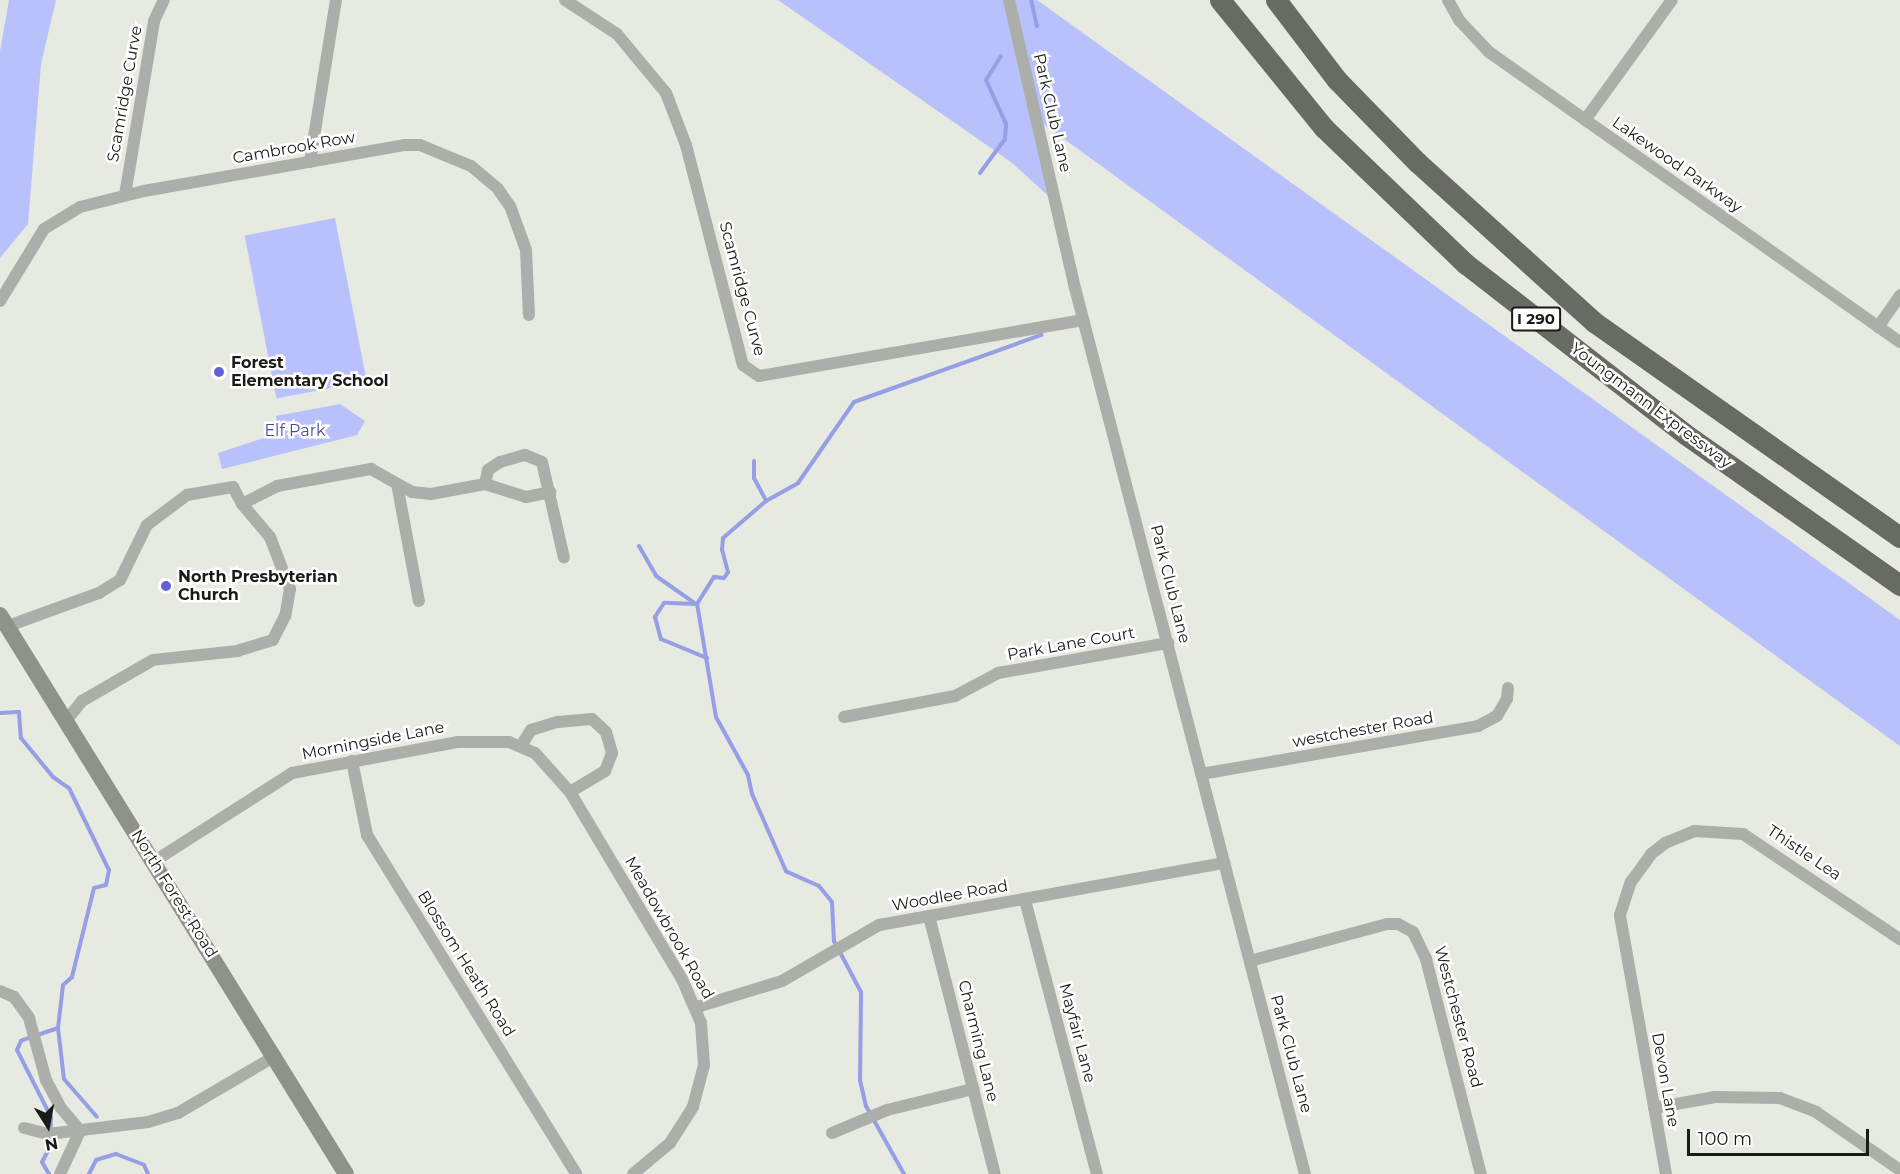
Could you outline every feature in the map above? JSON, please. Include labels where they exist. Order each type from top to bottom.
[{"type":"highway","name":"Youngmann Expressway","points":[[1220,0],[1324,128],[1466,264],[1685,434],[1900,585]]},
{"type":"highway","name":"Youngmann Expressway","points":[[1276,0],[1337,80],[1483,226],[1569,300],[1713,407],[1900,537]]},
{"type":"main road","name":"North Forest Road","points":[[4,621],[346,1174]]},
{"type":"street","name":"Scamridge Curve","points":[[125,195],[154,21],[164,0]]},
{"type":"street","points":[[309,162],[336,0]]},
{"type":"street","name":"Scamridge Curve","points":[[565,0],[617,34],[666,93],[686,145],[743,365],[759,376],[1083,320]]},
{"type":"street","name":"Park Club Lane","points":[[1010,0],[1083,320],[1305,1174]]},
{"type":"street","name":"Lakewood Parkway","points":[[1448,0],[1475,39],[1584,120],[1900,342]]},
{"type":"street","points":[[1584,120],[1672,0]]},
{"type":"street","name":"Cambrook Row","points":[[0,301],[44,229],[81,207],[125,195],[420,145],[471,166],[498,189],[518,222],[526,250],[529,315]]},
{"type":"street","points":[[1878,327],[1900,296]]},
{"type":"street","points":[[484,484],[488,470],[500,462],[525,455],[542,462],[551,492],[564,558]]},
{"type":"street","points":[[242,504],[277,486],[371,469],[412,492],[431,494],[484,484],[503,486],[525,497],[551,492]]},
{"type":"street","points":[[397,484],[419,601]]},
{"type":"street","points":[[4,621],[99,592],[120,580],[147,525],[187,495],[233,487],[242,504],[270,537],[282,560],[290,589],[285,616],[273,640],[238,651],[153,660],[82,700],[66,721]]},
{"type":"street","name":"Park Lane Court","points":[[844,717],[956,696],[998,674],[1168,643]]},
{"type":"street","name":"westchester Road","points":[[1201,774],[1478,726],[1497,716],[1508,699],[1508,688]]},
{"type":"street","points":[[592,719],[606,732],[612,753],[604,771],[570,792],[550,767],[521,746],[531,730],[558,722],[592,719]]},
{"type":"street","name":"Morningside Lane","points":[[153,862],[292,773],[458,742],[521,746]]},
{"type":"street","name":"Blossom Heath Road","points":[[352,761],[367,835],[576,1174]]},
{"type":"street","name":"Meadowbrook Road","points":[[570,792],[697,1007],[704,1065],[693,1107],[670,1143],[633,1174]]},
{"type":"street","name":"Thistle Lea","points":[[1639,1028],[1622,935],[1623,903],[1651,854],[1679,836],[1719,830],[1757,840],[1900,939]]},
{"type":"street","name":"Woodlee Road","points":[[697,1007],[782,981],[879,925],[1224,863]]},
{"type":"street","name":"Mayfair Lane","points":[[1025,900],[1096,1174]]},
{"type":"street","name":"Charming Lane","points":[[929,916],[995,1174]]},
{"type":"street","name":"Westchester Road","points":[[1250,961],[1376,926],[1398,924],[1413,932],[1426,959],[1481,1174]]},
{"type":"street","points":[[0,991],[14,997],[29,1018],[46,1080],[61,1108],[80,1131]]},
{"type":"street","name":"Devon Lane","points":[[1639,1028],[1666,1174]]},
{"type":"street","points":[[24,1128],[48,1134],[148,1122],[178,1113],[275,1056]]},
{"type":"street","points":[[832,1133],[887,1110],[973,1089]]},
{"type":"street","points":[[1654,1108],[1715,1097],[1780,1098],[1815,1112],[1900,1170]]},
{"type":"street","points":[[60,1174],[80,1131]]},
{"type":"green space","points":[[9,0],[56,0],[41,64],[28,224],[0,258],[0,51]]},
{"type":"green space","points":[[778,0],[1037,0],[1900,620],[1900,746],[1038,120],[1055,202],[1011,162]]},
{"type":"green space","points":[[335,218],[367,381],[276,399],[245,236]]},
{"type":"green space","name":"Elf Park","points":[[340,404],[365,421],[357,435],[222,469],[218,453],[267,437],[267,427],[277,426],[276,416]]},
{"type":"waterway","points":[[1031,0],[1037,26]]},
{"type":"waterway","points":[[980,173],[1005,139],[1006,124],[986,80],[1001,56]]},
{"type":"waterway","points":[[904,1174],[866,1106],[860,1080],[861,992],[834,941],[832,902],[819,886],[786,871],[752,794],[748,775],[716,717],[697,604],[714,577],[724,578],[728,572],[722,550],[723,538],[766,501],[798,483],[854,402],[1041,335]]},
{"type":"waterway","points":[[754,461],[754,478],[766,501]]},
{"type":"waterway","points":[[639,546],[656,576],[696,604]]},
{"type":"waterway","points":[[697,604],[664,603],[655,617],[661,639],[707,658]]},
{"type":"waterway","points":[[0,713],[19,712],[21,738],[53,777],[69,788],[109,870],[106,885],[94,888],[72,977],[63,985],[58,1028],[21,1041],[17,1050],[51,1117],[50,1147],[42,1162],[49,1174]]},
{"type":"waterway","points":[[58,1028],[64,1079],[97,1117]]},
{"type":"waterway","points":[[89,1174],[96,1160],[116,1154],[144,1165],[148,1174]]},
{"type":"place","name":"Forest Elementary School","points":[[219,372]]},
{"type":"place","name":"North Presbyterian Church","points":[[166,586]]}]
